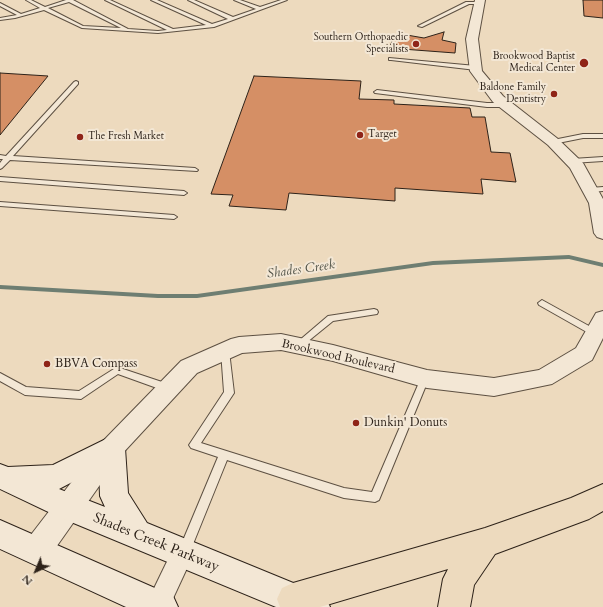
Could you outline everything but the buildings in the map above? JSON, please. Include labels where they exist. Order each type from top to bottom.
[{"type":"main road","points":[[2,477],[56,477],[112,448],[114,496],[136,533]]},
{"type":"main road","name":"Shades Creek Parkway","points":[[2,477],[69,508],[136,533],[304,603]]},
{"type":"main road","points":[[304,603],[595,507]]},
{"type":"main road","points":[[0,534],[159,606]]},
{"type":"main road","points":[[454,607],[459,579],[485,543]]},
{"type":"street","points":[[480,2],[472,38],[476,68],[498,99],[553,142],[577,166],[596,189],[597,203],[603,232]]},
{"type":"street","name":"Brookwood Boulevard","points":[[37,550],[112,448],[189,367],[239,345],[281,342],[333,353],[425,378],[494,387],[544,378],[584,354],[599,325]]},
{"type":"street","points":[[159,606],[184,553]]},
{"type":"lane","points":[[28,0],[82,27],[130,31],[172,31],[212,26],[284,0]]},
{"type":"lane","points":[[0,19],[20,15],[70,0],[130,31]]},
{"type":"lane","points":[[107,0],[172,31]]},
{"type":"lane","points":[[153,0],[212,26]]},
{"type":"lane","points":[[190,0],[233,19]]},
{"type":"lane","points":[[236,0],[260,9]]},
{"type":"lane","points":[[271,0],[278,3]]},
{"type":"lane","points":[[420,26],[468,3],[480,2]]},
{"type":"lane","points":[[0,4],[20,15]]},
{"type":"lane","points":[[391,59],[476,68]]},
{"type":"lane","points":[[0,167],[76,83]]},
{"type":"lane","points":[[377,92],[487,105],[506,105]]},
{"type":"lane","points":[[553,142],[583,136],[603,136]]},
{"type":"lane","points":[[0,157],[195,170]]},
{"type":"lane","points":[[572,162],[603,159]]},
{"type":"lane","points":[[0,179],[184,194]]},
{"type":"lane","points":[[0,204],[174,216]]},
{"type":"lane","points":[[542,303],[599,325]]},
{"type":"lane","points":[[298,345],[331,318],[374,312]]},
{"type":"lane","points":[[225,351],[229,393],[194,445],[344,493],[375,497],[425,378]]},
{"type":"lane","points":[[0,376],[25,391],[81,395],[117,370],[169,388]]},
{"type":"lane","points":[[184,553],[224,455]]},
{"type":"waterway","name":"Shades Creek","points":[[0,287],[158,296],[197,296],[433,263],[569,257],[603,265]]},
{"type":"place","name":"Southern Orthopaedic Specialists","points":[[416,44]]},
{"type":"place","name":"Brookwood Baptist Medical Center","points":[[584,63]]},
{"type":"place","name":"Baldone Family Dentistry","points":[[554,94]]},
{"type":"place","name":"Target","points":[[360,135]]},
{"type":"place","name":"The Fresh Market","points":[[80,137]]},
{"type":"place","name":"BBVA Compass","points":[[47,364]]},
{"type":"place","name":"Dunkin' Donuts","points":[[356,423]]}]
